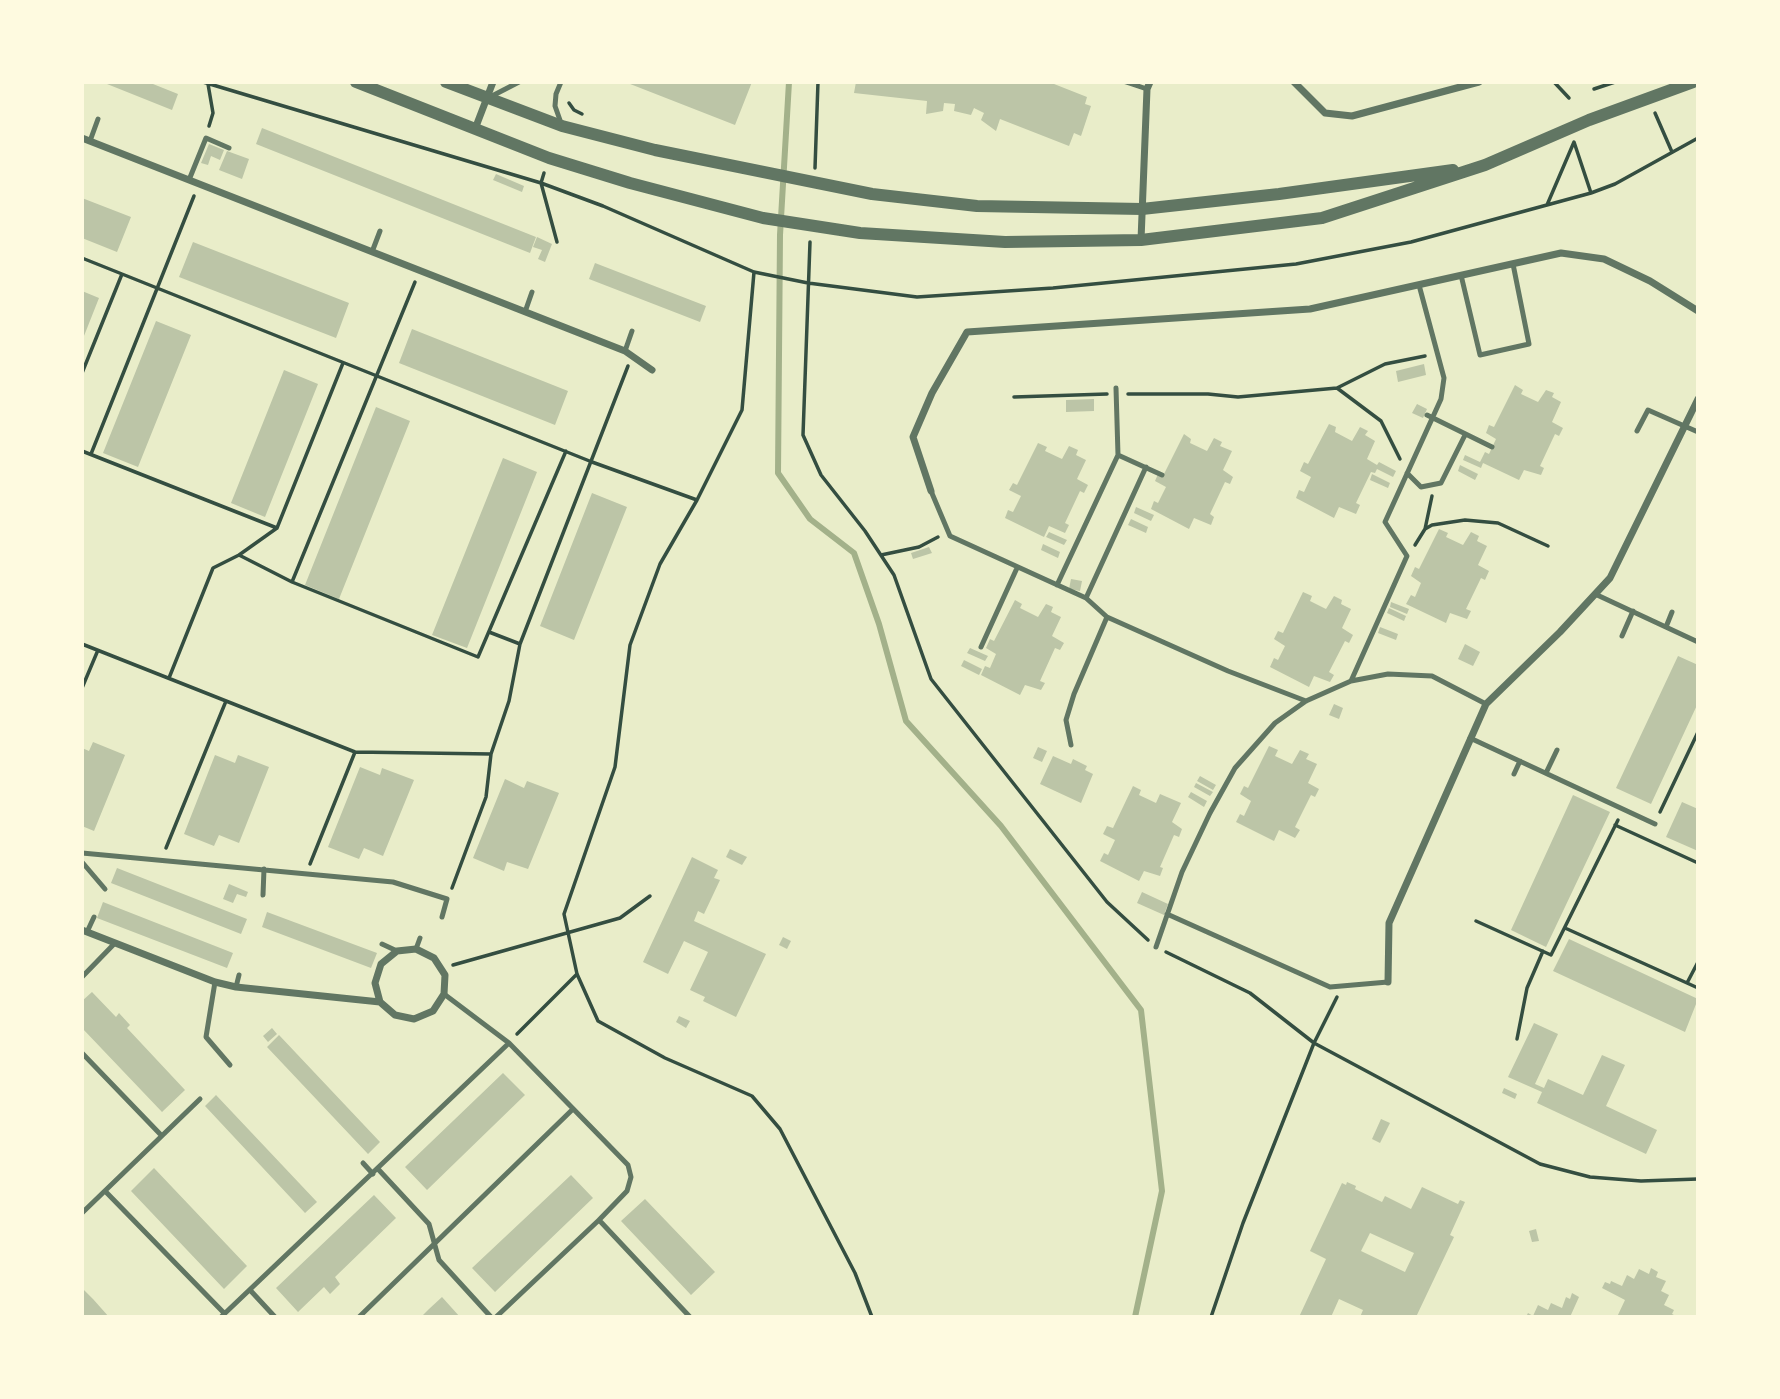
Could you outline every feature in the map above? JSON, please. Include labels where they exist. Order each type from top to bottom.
[{"type":"street","points":[[356,82],[549,159],[763,218],[828,229],[1004,242],[1141,240],[1322,218],[1485,165],[1589,120],[1693,82]]},
{"type":"street","points":[[446,82],[562,126],[655,150],[872,194],[977,206],[1142,209],[1279,194],[1485,165]]},
{"type":"street","points":[[475,129],[493,82]]},
{"type":"street","points":[[1294,82],[1325,113],[1352,116],[1479,82]]},
{"type":"street","points":[[1141,240],[1149,85]]},
{"type":"street","points":[[86,139],[625,351],[652,370]]},
{"type":"street","points":[[931,491],[913,437],[932,393],[967,332],[1310,309],[1561,253],[1604,259],[1650,281],[1698,311]]},
{"type":"street","points":[[1388,982],[1390,923],[1469,737],[1486,704],[1610,578],[1698,399]]},
{"type":"street","points":[[85,931],[215,982],[236,987],[380,1002]]},
{"type":"street","points":[[416,949],[434,958],[441,969],[445,975],[444,995],[433,1011],[414,1019],[395,1015],[380,1002],[375,983],[381,964],[397,951],[416,949]]},
{"type":"lane","points":[[487,98],[519,82]]},
{"type":"lane","points":[[561,82],[555,106],[562,126]]},
{"type":"lane","points":[[1126,82],[1149,85]]},
{"type":"lane","points":[[86,139],[98,119]]},
{"type":"lane","points":[[189,180],[206,138],[229,148]]},
{"type":"lane","points":[[372,251],[380,231]]},
{"type":"lane","points":[[1461,275],[1480,355],[1529,344],[1513,264]]},
{"type":"lane","points":[[1351,681],[1407,556],[1385,522],[1429,417],[1441,399],[1444,378],[1419,285]]},
{"type":"lane","points":[[525,312],[532,292]]},
{"type":"lane","points":[[625,351],[632,331]]},
{"type":"lane","points":[[1057,586],[1118,455],[1116,391]]},
{"type":"lane","points":[[1637,431],[1648,411],[1698,432]]},
{"type":"lane","points":[[1429,417],[1492,447]]},
{"type":"lane","points":[[1407,473],[1420,487],[1441,483],[1465,435]]},
{"type":"lane","points":[[1118,455],[1162,475]]},
{"type":"lane","points":[[1086,598],[1146,467]]},
{"type":"lane","points":[[931,491],[950,537],[1086,598],[1107,617],[1228,671],[1306,701]]},
{"type":"lane","points":[[981,647],[1017,568]]},
{"type":"lane","points":[[1595,594],[1698,642]]},
{"type":"lane","points":[[1622,636],[1633,611]]},
{"type":"lane","points":[[1665,627],[1672,612]]},
{"type":"lane","points":[[1071,745],[1066,720],[1074,694],[1107,617]]},
{"type":"lane","points":[[1156,947],[1182,872],[1210,813],[1235,768],[1275,723],[1306,701],[1351,681],[1388,674],[1432,676],[1486,704]]},
{"type":"lane","points":[[1469,737],[1655,824]]},
{"type":"lane","points":[[1546,773],[1557,750]]},
{"type":"lane","points":[[1514,775],[1520,761]]},
{"type":"lane","points":[[82,853],[393,882],[447,899],[442,917]]},
{"type":"lane","points":[[82,862],[105,889]]},
{"type":"lane","points":[[263,895],[264,869]]},
{"type":"lane","points":[[1167,914],[1330,987],[1388,982]]},
{"type":"lane","points":[[85,931],[94,917]]},
{"type":"lane","points":[[416,949],[420,938]]},
{"type":"lane","points":[[82,976],[115,943]]},
{"type":"lane","points":[[382,944],[397,951]]},
{"type":"lane","points":[[236,987],[239,975]]},
{"type":"lane","points":[[215,982],[206,1037],[230,1065]]},
{"type":"lane","points":[[363,1163],[375,1171],[429,1224],[439,1260],[494,1317],[627,1191],[631,1177],[628,1165],[509,1043],[444,995]]},
{"type":"lane","points":[[105,1191],[223,1315],[509,1043]]},
{"type":"lane","points":[[82,1053],[161,1135]]},
{"type":"lane","points":[[82,1213],[200,1099]]},
{"type":"lane","points":[[359,1317],[573,1109]]},
{"type":"lane","points":[[598,1220],[690,1317]]},
{"type":"lane","points":[[250,1290],[275,1317]]},
{"type":"path","points":[[1554,82],[1569,98]]},
{"type":"path","points":[[1594,89],[1615,82]]},
{"type":"path","points":[[205,83],[213,113],[206,138]]},
{"type":"path","points":[[205,83],[541,183],[603,206],[754,272],[808,284],[916,297],[1053,288],[1296,264],[1411,242],[1591,193],[1615,184],[1698,138]]},
{"type":"path","points":[[1649,99],[1672,152]]},
{"type":"path","points":[[1547,205],[1574,142],[1591,193]]},
{"type":"path","points":[[91,454],[199,183]]},
{"type":"path","points":[[82,258],[592,462],[697,500]]},
{"type":"path","points":[[292,582],[420,271]]},
{"type":"path","points":[[754,272],[742,410],[697,500],[660,564],[630,645],[615,768],[564,914],[577,974],[598,1021],[665,1058],[752,1096],[780,1129],[855,1273],[872,1317]]},
{"type":"path","points":[[82,373],[122,274]]},
{"type":"path","points":[[808,284],[803,435],[821,475],[865,531],[894,575],[931,680],[1107,902],[1156,947],[1250,993],[1314,1044],[1540,1164],[1590,1177],[1641,1181],[1698,1180]]},
{"type":"path","points":[[1014,397],[1116,391],[1238,397],[1337,388],[1385,364],[1438,354]]},
{"type":"path","points":[[447,899],[486,797],[491,754],[509,701],[520,645],[632,356]]},
{"type":"path","points":[[169,678],[213,568],[239,555],[277,528],[343,363]]},
{"type":"path","points":[[1337,388],[1381,421],[1407,473]]},
{"type":"path","points":[[82,451],[277,528]]},
{"type":"path","points":[[239,555],[292,582],[478,657],[566,451]]},
{"type":"path","points":[[1407,556],[1425,529],[1436,484]]},
{"type":"path","points":[[1425,529],[1432,525],[1465,520],[1498,523],[1548,546]]},
{"type":"path","points":[[881,555],[919,547],[938,537]]},
{"type":"path","points":[[489,632],[520,645]]},
{"type":"path","points":[[82,644],[355,752],[491,754]]},
{"type":"path","points":[[82,688],[98,650]]},
{"type":"path","points":[[162,860],[226,701]]},
{"type":"path","points":[[1647,840],[1698,732]]},
{"type":"path","points":[[306,873],[355,752]]},
{"type":"path","points":[[1476,922],[1551,955],[1623,809]]},
{"type":"path","points":[[1615,825],[1698,863]]},
{"type":"path","points":[[441,969],[620,918],[650,896]]},
{"type":"path","points":[[1565,928],[1698,988]]},
{"type":"path","points":[[1517,1039],[1527,988],[1544,951]]},
{"type":"path","points":[[1687,983],[1698,962]]},
{"type":"path","points":[[509,1043],[577,974]]},
{"type":"path","points":[[1211,1317],[1243,1223],[1314,1044],[1343,986]]},
{"type":"building","points":[[102,82],[148,82],[178,94],[172,110]]},
{"type":"building","points":[[625,82],[752,82],[735,125]]},
{"type":"building","points":[[856,82],[1049,82],[1087,97],[1085,104],[1091,106],[1081,136],[1074,133],[1069,146],[1000,119],[996,131],[981,120],[984,113],[974,108],[971,115],[954,111],[955,104],[944,103],[943,111],[926,114],[927,101],[854,93]]},
{"type":"building","points":[[262,128],[536,237],[530,253],[256,144]]},
{"type":"building","points":[[209,144],[224,150],[220,160],[211,156],[208,165],[201,163]]},
{"type":"building","points":[[227,151],[249,159],[242,179],[219,170]]},
{"type":"building","points":[[496,174],[524,186],[522,192],[493,180]]},
{"type":"building","points":[[82,198],[131,217],[117,252],[82,238]]},
{"type":"building","points":[[537,237],[552,244],[545,262],[538,259],[542,250],[533,247]]},
{"type":"building","points":[[193,242],[349,303],[336,338],[179,277]]},
{"type":"building","points":[[595,263],[706,306],[700,322],[589,279]]},
{"type":"building","points":[[82,291],[99,298],[82,341]]},
{"type":"building","points":[[156,321],[191,335],[138,467],[103,453]]},
{"type":"building","points":[[412,329],[568,391],[555,425],[399,363]]},
{"type":"building","points":[[1424,364],[1426,375],[1398,382],[1396,371]]},
{"type":"building","points":[[284,370],[318,384],[265,517],[231,503]]},
{"type":"building","points":[[1515,385],[1523,390],[1521,394],[1538,402],[1546,390],[1554,393],[1552,397],[1561,402],[1552,422],[1563,428],[1559,436],[1555,434],[1540,466],[1544,468],[1541,475],[1524,470],[1519,480],[1483,463],[1481,468],[1463,460],[1465,455],[1480,462],[1485,452],[1489,454],[1496,439],[1486,433],[1489,425],[1494,427]]},
{"type":"building","points":[[1094,399],[1094,411],[1066,412],[1066,400]]},
{"type":"building","points":[[1417,404],[1427,409],[1423,418],[1412,413]]},
{"type":"building","points":[[376,407],[410,421],[339,599],[305,585]]},
{"type":"building","points":[[1329,424],[1336,427],[1335,432],[1352,441],[1360,427],[1368,431],[1365,435],[1375,441],[1367,459],[1396,471],[1393,477],[1377,469],[1375,473],[1371,472],[1356,503],[1360,505],[1356,514],[1339,507],[1334,518],[1296,498],[1299,490],[1304,492],[1311,477],[1300,471],[1304,462],[1308,464]]},
{"type":"building","points":[[1184,434],[1191,439],[1190,443],[1207,451],[1214,438],[1222,442],[1220,446],[1232,451],[1223,470],[1233,477],[1230,484],[1225,482],[1210,514],[1214,517],[1211,525],[1194,518],[1189,529],[1151,509],[1154,501],[1158,503],[1166,487],[1155,481],[1158,474],[1163,476]]},
{"type":"building","points":[[1038,443],[1047,447],[1045,451],[1062,459],[1069,446],[1078,450],[1076,455],[1086,460],[1077,479],[1088,485],[1084,493],[1080,491],[1065,523],[1069,525],[1065,533],[1049,526],[1044,537],[1005,518],[1008,510],[1013,512],[1021,496],[1009,490],[1013,483],[1017,485]]},
{"type":"building","points":[[503,458],[537,472],[467,648],[432,635]]},
{"type":"building","points":[[1460,465],[1478,474],[1475,480],[1458,471]]},
{"type":"building","points":[[1372,474],[1390,483],[1388,488],[1370,480]]},
{"type":"building","points":[[592,493],[627,507],[574,640],[540,626]]},
{"type":"building","points":[[1136,507],[1154,515],[1151,521],[1134,513]]},
{"type":"building","points":[[1131,519],[1148,527],[1146,533],[1128,525]]},
{"type":"building","points":[[1439,529],[1448,533],[1446,537],[1463,545],[1471,532],[1479,536],[1477,541],[1487,546],[1478,565],[1489,571],[1485,580],[1481,578],[1466,609],[1471,611],[1467,619],[1450,613],[1446,623],[1406,604],[1411,595],[1415,597],[1421,583],[1411,576],[1415,567],[1419,569]]},
{"type":"building","points":[[1049,532],[1067,540],[1064,545],[1046,537]]},
{"type":"building","points":[[1043,544],[1060,552],[1058,558],[1041,550]]},
{"type":"building","points":[[929,547],[932,553],[913,559],[911,553]]},
{"type":"building","points":[[1071,579],[1082,581],[1080,591],[1069,589]]},
{"type":"building","points":[[1303,592],[1312,596],[1310,601],[1326,609],[1334,596],[1342,600],[1341,604],[1351,609],[1342,628],[1353,635],[1349,643],[1345,641],[1329,672],[1334,675],[1330,682],[1314,676],[1309,687],[1270,667],[1274,658],[1278,660],[1285,646],[1274,639],[1278,631],[1283,633]]},
{"type":"building","points":[[1015,600],[1022,604],[1020,608],[1038,617],[1046,604],[1053,607],[1051,612],[1061,617],[1052,636],[1064,643],[1060,650],[1055,648],[1040,681],[1045,683],[1041,690],[1025,685],[1020,695],[981,675],[985,666],[990,668],[996,654],[986,648],[990,639],[994,641]]},
{"type":"building","points":[[1391,602],[1409,609],[1407,614],[1390,607]]},
{"type":"building","points":[[1389,608],[1406,616],[1404,621],[1387,613]]},
{"type":"building","points":[[1380,627],[1398,634],[1396,640],[1378,633]]},
{"type":"building","points":[[1465,644],[1480,652],[1473,666],[1458,659]]},
{"type":"building","points":[[970,648],[988,656],[985,661],[967,653]]},
{"type":"building","points":[[1678,656],[1698,665],[1698,703],[1651,804],[1616,788]]},
{"type":"building","points":[[964,660],[982,669],[979,675],[961,666]]},
{"type":"building","points":[[1334,704],[1343,708],[1339,719],[1329,715]]},
{"type":"building","points":[[93,742],[125,755],[94,831],[82,826],[82,748],[89,751]]},
{"type":"building","points":[[1269,746],[1278,750],[1275,756],[1292,764],[1300,750],[1309,754],[1306,759],[1317,764],[1308,783],[1319,789],[1315,797],[1311,795],[1295,827],[1300,830],[1295,838],[1279,830],[1274,841],[1236,822],[1240,814],[1244,816],[1251,801],[1240,794],[1244,786],[1248,788]]},
{"type":"building","points":[[1038,747],[1047,751],[1042,762],[1033,758]]},
{"type":"building","points":[[215,755],[235,763],[238,755],[269,767],[239,843],[219,835],[214,846],[184,834]]},
{"type":"building","points":[[1053,756],[1071,764],[1073,759],[1087,766],[1085,770],[1093,774],[1081,803],[1040,784]]},
{"type":"building","points":[[360,767],[380,775],[382,768],[414,780],[383,856],[364,848],[359,859],[328,847]]},
{"type":"building","points":[[1200,776],[1216,785],[1213,790],[1197,781]]},
{"type":"building","points":[[505,779],[524,788],[527,781],[559,793],[528,869],[507,862],[504,871],[473,858]]},
{"type":"building","points":[[1196,783],[1213,792],[1210,796],[1194,787]]},
{"type":"building","points":[[1133,786],[1141,790],[1139,795],[1156,803],[1160,794],[1181,803],[1172,822],[1182,829],[1179,837],[1174,835],[1160,867],[1163,868],[1160,876],[1144,871],[1139,881],[1100,861],[1104,853],[1108,855],[1115,840],[1103,834],[1107,826],[1113,828]]},
{"type":"building","points":[[1191,792],[1207,801],[1204,807],[1188,797]]},
{"type":"building","points":[[1573,795],[1610,812],[1546,947],[1511,930]]},
{"type":"building","points":[[1682,802],[1698,809],[1698,851],[1666,837]]},
{"type":"building","points":[[730,849],[747,857],[742,865],[726,857]]},
{"type":"building","points":[[692,857],[718,870],[714,878],[720,880],[704,914],[698,911],[694,921],[766,954],[736,1017],[703,1001],[705,997],[690,990],[708,952],[684,941],[668,974],[643,962]]},
{"type":"building","points":[[117,868],[247,919],[241,934],[111,883]]},
{"type":"building","points":[[229,884],[248,892],[246,897],[237,894],[233,903],[223,899]]},
{"type":"building","points":[[1142,892],[1168,904],[1164,915],[1137,903]]},
{"type":"building","points":[[103,902],[233,953],[227,968],[97,918]]},
{"type":"building","points":[[267,912],[377,953],[371,968],[262,927]]},
{"type":"building","points":[[783,937],[791,941],[787,949],[779,945]]},
{"type":"building","points":[[1569,939],[1698,999],[1685,1032],[1553,971]]},
{"type":"building","points":[[92,992],[116,1017],[119,1013],[130,1025],[127,1028],[185,1090],[162,1112],[82,1028],[82,1001]]},
{"type":"building","points":[[679,1016],[690,1021],[686,1028],[676,1022]]},
{"type":"building","points":[[1534,1023],[1558,1034],[1535,1084],[1544,1088],[1548,1079],[1583,1095],[1602,1055],[1625,1065],[1606,1106],[1657,1130],[1646,1154],[1537,1103],[1542,1092],[1508,1077]]},
{"type":"building","points":[[272,1028],[277,1034],[268,1042],[263,1036]]},
{"type":"building","points":[[279,1035],[380,1142],[368,1154],[267,1047]]},
{"type":"building","points":[[503,1073],[525,1095],[427,1190],[405,1167]]},
{"type":"building","points":[[1504,1088],[1517,1094],[1515,1099],[1502,1093]]},
{"type":"building","points":[[216,1095],[317,1202],[305,1213],[205,1106]]},
{"type":"building","points":[[1381,1119],[1390,1123],[1380,1143],[1372,1139]]},
{"type":"building","points":[[154,1168],[247,1266],[224,1289],[131,1191]]},
{"type":"building","points":[[571,1175],[593,1198],[495,1292],[472,1268]]},
{"type":"building","points":[[1347,1182],[1356,1186],[1355,1189],[1382,1202],[1385,1196],[1411,1209],[1422,1187],[1458,1204],[1460,1200],[1465,1202],[1450,1235],[1454,1237],[1416,1317],[1360,1317],[1363,1310],[1339,1299],[1331,1317],[1299,1317],[1326,1259],[1310,1251],[1342,1183],[1346,1185]],"holes":[[[1370,1233],[1414,1253],[1405,1272],[1361,1251]]]},
{"type":"building","points":[[374,1195],[396,1218],[335,1277],[340,1284],[330,1294],[324,1287],[298,1312],[276,1288]]},
{"type":"building","points":[[645,1199],[715,1272],[691,1295],[621,1221]]},
{"type":"building","points":[[1536,1229],[1539,1241],[1532,1242],[1529,1231]]},
{"type":"building","points":[[1651,1268],[1658,1272],[1656,1277],[1666,1281],[1661,1291],[1669,1295],[1664,1305],[1674,1310],[1672,1314],[1678,1317],[1617,1317],[1625,1300],[1602,1288],[1605,1282],[1610,1284],[1611,1281],[1622,1286],[1627,1275],[1634,1279],[1639,1269],[1649,1274]]},
{"type":"building","points":[[82,1288],[93,1299],[109,1317],[82,1317]]},
{"type":"building","points":[[1572,1293],[1579,1297],[1570,1317],[1526,1317],[1528,1313],[1533,1316],[1538,1305],[1548,1310],[1551,1303],[1562,1308],[1566,1297],[1570,1299]]},
{"type":"building","points":[[442,1297],[460,1317],[421,1317],[429,1309]]},
{"type":"waterway","points":[[789,82],[780,235],[778,473],[810,519],[854,553],[879,624],[906,721],[1001,826],[1141,1010],[1162,1191],[1135,1317]]}]
